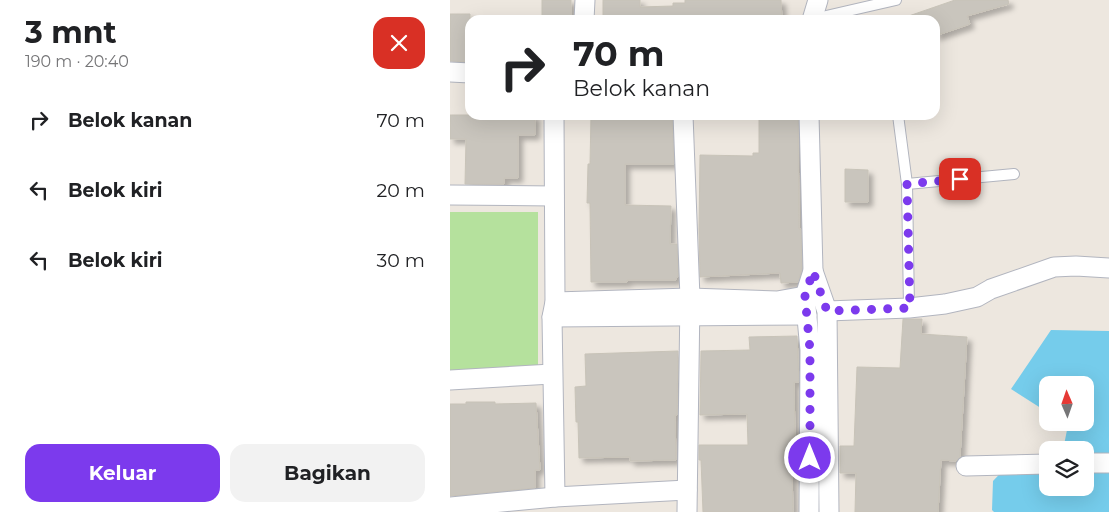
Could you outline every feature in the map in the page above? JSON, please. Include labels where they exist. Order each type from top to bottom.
[{"type":"street","points":[[584,15],[585,0]]},
{"type":"street","points":[[814,15],[818,0]]},
{"type":"street","points":[[450,72],[465,73]]},
{"type":"street","points":[[554,120],[552,374],[555,496]]},
{"type":"street","points":[[683,120],[689,307],[687,512]]},
{"type":"street","points":[[808,120],[813,271],[806,305],[810,350],[809,512]]},
{"type":"street","points":[[450,194],[554,196]]},
{"type":"street","points":[[827,311],[910,308],[945,304],[977,297],[991,289],[1054,267],[1109,268]]},
{"type":"street","points":[[813,271],[827,311],[829,512]]},
{"type":"street","points":[[554,309],[689,307],[777,301],[806,305]]},
{"type":"street","points":[[450,380],[552,374]]},
{"type":"street","points":[[1094,463],[1109,463]]},
{"type":"street","points":[[966,466],[1039,464]]},
{"type":"street","points":[[450,507],[555,496],[687,490]]},
{"type":"lane","points":[[830,15],[896,0]]},
{"type":"lane","points":[[899,120],[907,184],[910,308]]},
{"type":"lane","points":[[907,184],[1014,174]]},
{"type":"green space","points":[[450,212],[538,212],[538,368],[450,371]]},
{"type":"water","points":[[1051,330],[1109,331],[1109,512],[994,512],[992,510],[993,481],[1015,458],[1039,460],[1039,496],[1094,496],[1094,441],[1065,441],[1067,431],[1094,431],[1094,376],[1039,376],[1039,407],[1011,389]]},
{"type":"building","points":[[542,0],[571,0],[571,15],[542,15]]},
{"type":"building","points":[[603,0],[640,0],[640,7],[673,6],[673,3],[685,3],[685,0],[781,0],[782,15],[603,15]]},
{"type":"building","points":[[955,0],[1008,0],[1009,4],[967,16],[970,24],[940,34],[940,15],[912,15]]},
{"type":"building","points":[[450,14],[470,14],[465,15],[465,62],[450,61]]},
{"type":"building","points":[[450,115],[465,115],[465,120],[535,120],[535,135],[518,135],[518,178],[504,178],[504,184],[465,184],[466,139],[450,139]]},
{"type":"building","points":[[591,120],[672,120],[674,164],[625,164],[625,205],[671,206],[670,244],[677,244],[678,277],[676,280],[591,282],[590,203],[587,203],[588,164],[590,164]]},
{"type":"building","points":[[759,120],[798,120],[799,229],[801,229],[802,269],[798,282],[781,283],[780,273],[700,277],[700,155],[753,156],[753,153],[759,153]]},
{"type":"building","points":[[845,169],[868,170],[868,202],[845,202]]},
{"type":"building","points":[[903,319],[922,319],[921,334],[967,337],[960,457],[956,461],[941,460],[938,512],[855,512],[856,473],[840,473],[840,446],[854,446],[857,367],[900,368]]},
{"type":"building","points":[[797,336],[799,382],[794,382],[795,439],[798,439],[798,469],[792,470],[793,512],[703,512],[699,445],[748,445],[747,414],[700,415],[701,351],[750,350],[749,337]]},
{"type":"building","points":[[678,351],[677,415],[675,415],[676,460],[630,461],[630,457],[579,458],[575,387],[586,386],[585,354]]},
{"type":"building","points":[[466,402],[495,402],[495,404],[536,403],[540,470],[535,470],[535,488],[450,496],[450,404],[466,404]]},
{"type":"route","points":[[810,458],[810,350],[805,296],[813,271],[827,311],[910,308],[907,184],[960,179]]}]
